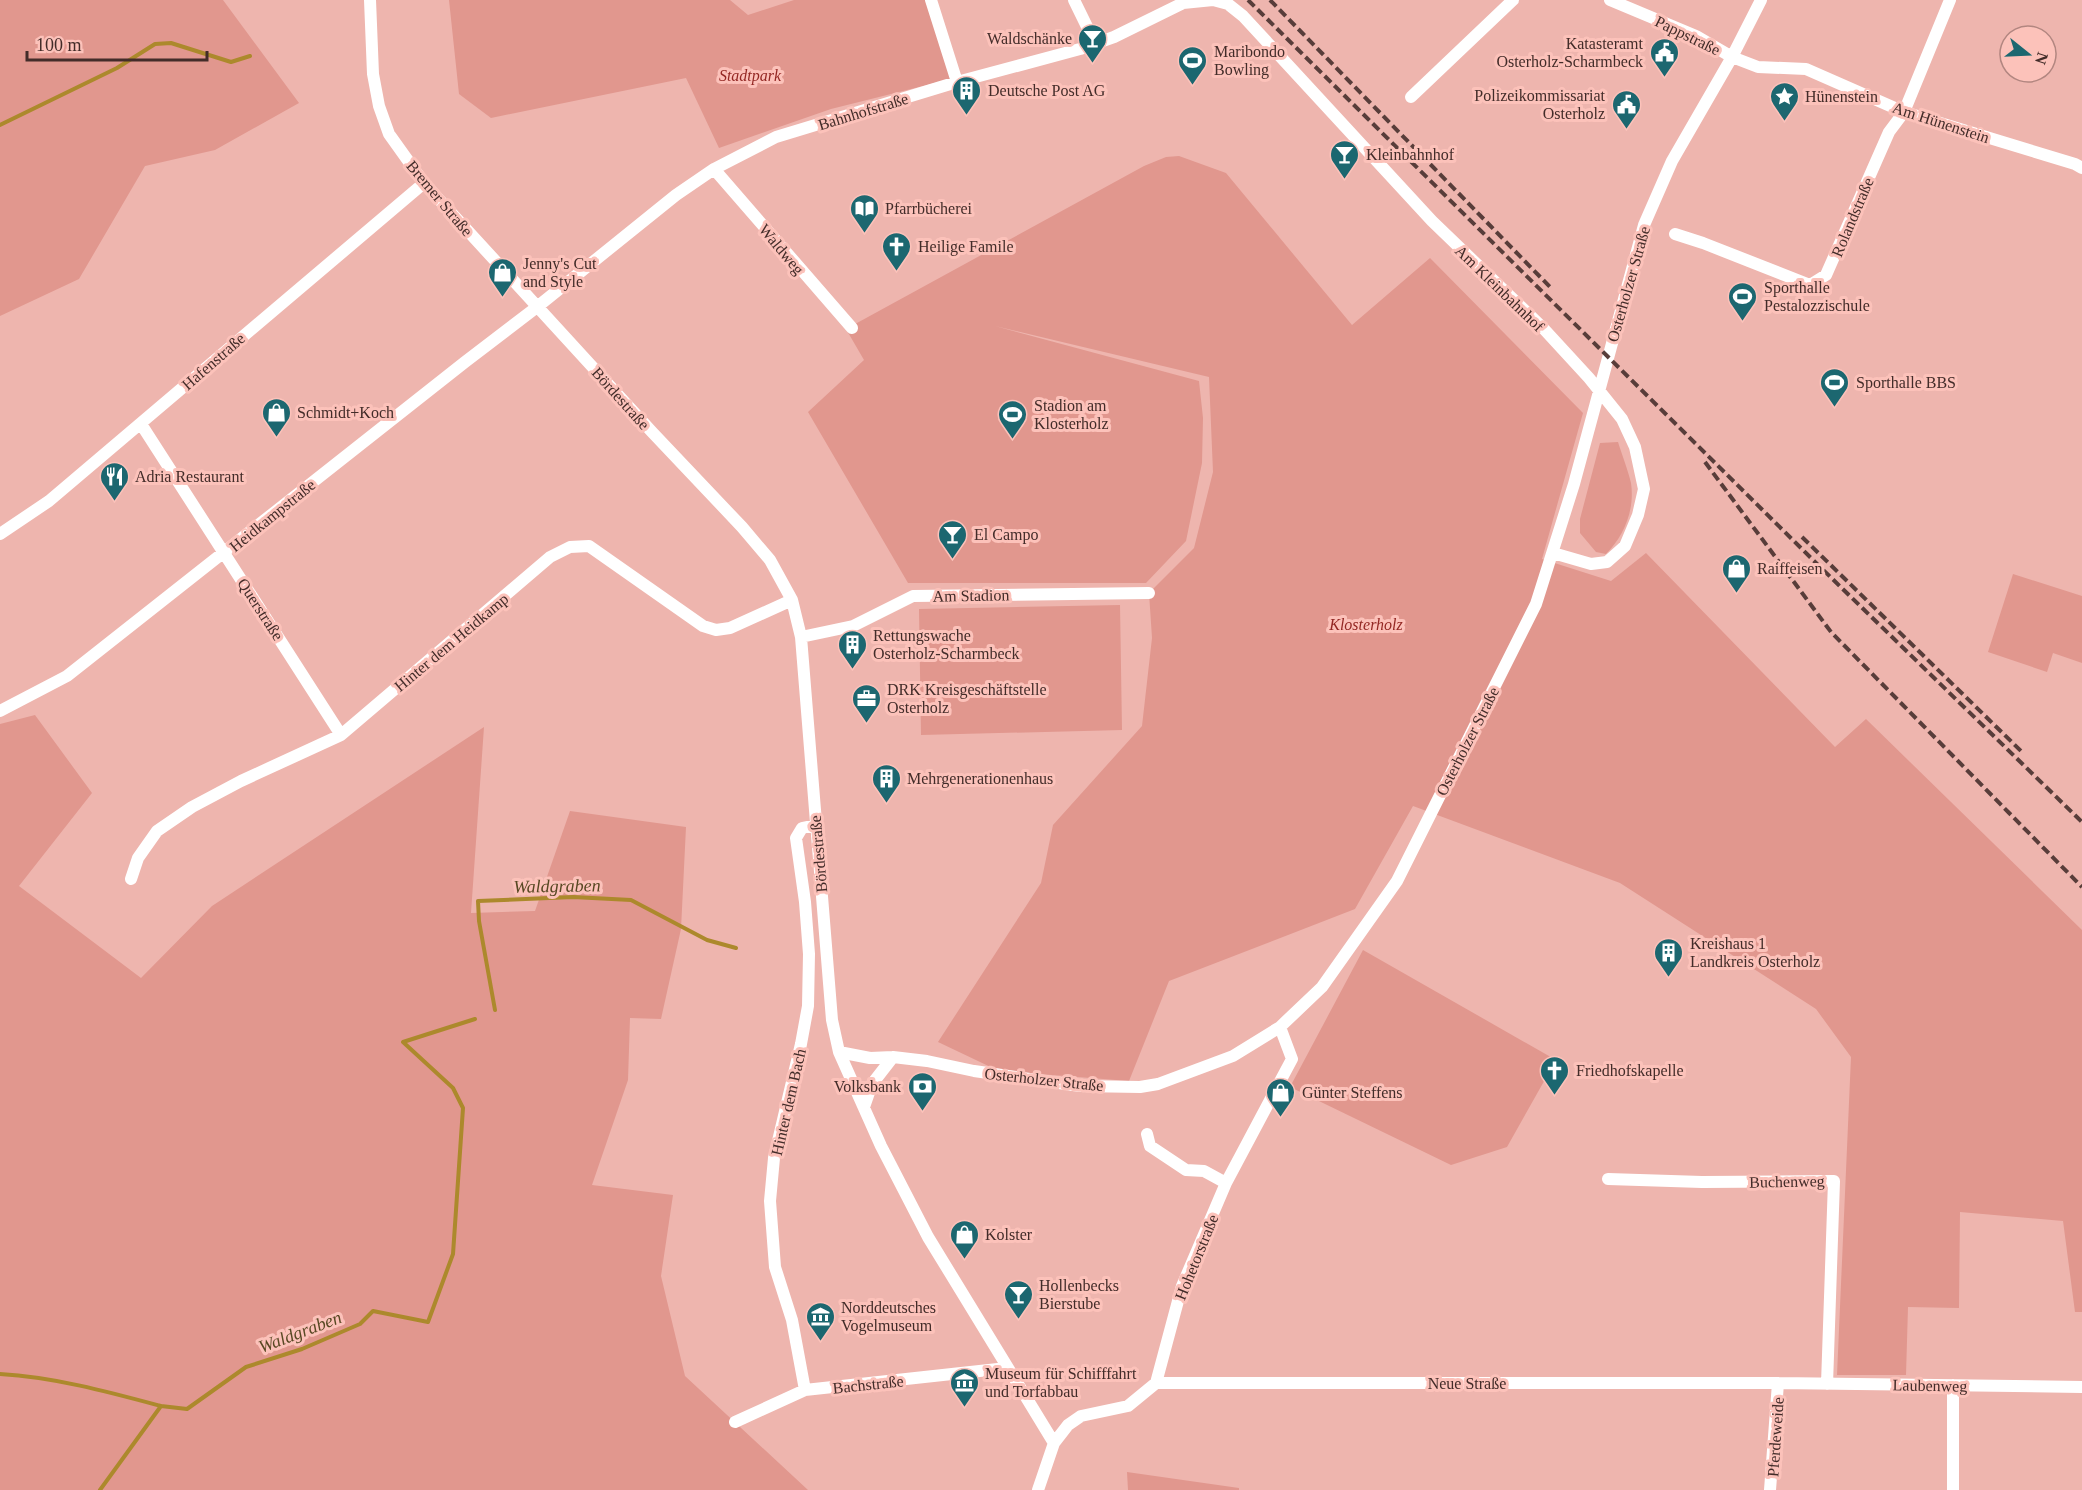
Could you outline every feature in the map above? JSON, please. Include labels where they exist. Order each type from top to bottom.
[{"type":"street","name":"Bremer Straße","points":[[370,0],[373,74],[379,106],[389,134],[424,183],[537,307]]},
{"type":"street","points":[[931,0],[957,82]]},
{"type":"street","points":[[1074,0],[1095,43]]},
{"type":"street","name":"Bahnhofstraße","points":[[537,307],[666,202],[714,169],[776,137],[1114,37],[1183,3],[1213,0],[1228,4]]},
{"type":"street","points":[[1412,97],[1513,0]]},
{"type":"street","name":"Pappstraße","points":[[1610,0],[1696,36],[1732,57]]},
{"type":"street","name":"Osterholzer Straße","points":[[839,1052],[870,1058],[893,1057],[1080,1086],[1158,1084],[1233,1056],[1280,1027],[1322,987],[1397,881],[1536,604],[1574,484],[1644,225],[1672,161],[1732,57],[1761,0]]},
{"type":"street","points":[[1904,112],[1950,0]]},
{"type":"street","name":"Am Kleinbahnhof","points":[[1228,4],[1243,16],[1432,221],[1543,328],[1589,378],[1630,433],[1644,489],[1634,525],[1625,546],[1607,562],[1591,564],[1553,553]]},
{"type":"street","name":"Am Hünenstein","points":[[1732,57],[1758,67],[1806,69],[1904,112],[2082,168]]},
{"type":"street","name":"Rolandstraße","points":[[1676,234],[1810,285],[1826,275],[1889,132],[1904,112]]},
{"type":"street","name":"Waldweg","points":[[714,169],[852,328]]},
{"type":"street","name":"Hafenstraße","points":[[0,534],[49,501],[424,183]]},
{"type":"street","name":"Heidkampstraße","points":[[0,711],[68,676],[537,307]]},
{"type":"street","name":"Bördestraße","points":[[537,307],[742,527],[770,560],[792,600],[801,637],[832,1020],[839,1052],[881,1146],[928,1237],[1054,1443]]},
{"type":"street","name":"Querstraße","points":[[141,424],[341,735]]},
{"type":"street","name":"Hinter dem Heidkamp","points":[[131,879],[138,858],[150,840],[169,823],[192,807],[341,735],[550,557],[570,548],[589,546],[703,626],[716,630],[730,628],[792,600]]},
{"type":"street","name":"Am Stadion","points":[[801,637],[853,626],[913,596],[1149,593]]},
{"type":"street","name":"Hinter dem Bach","points":[[805,1390],[792,1320],[775,1267],[770,1201],[774,1158],[808,1006],[805,902],[796,838],[802,828],[816,825]]},
{"type":"street","name":"Hohetorstraße","points":[[1156,1383],[1182,1286],[1226,1183],[1292,1059],[1280,1027]]},
{"type":"street","points":[[864,1107],[872,1084],[893,1057]]},
{"type":"street","points":[[1147,1134],[1150,1146],[1186,1170],[1204,1171],[1226,1183]]},
{"type":"street","name":"Buchenweg","points":[[1608,1179],[1702,1182],[1834,1181],[1827,1384]]},
{"type":"street","name":"Bachstraße","points":[[735,1422],[805,1390],[1007,1368]]},
{"type":"street","points":[[1038,1490],[1054,1443],[1068,1425],[1081,1416],[1128,1406],[1156,1383]]},
{"type":"street","name":"Neue Straße","points":[[1156,1383],[1778,1383]]},
{"type":"street","name":"Laubenweg","points":[[1778,1383],[2082,1387]]},
{"type":"street","name":"Pferdeweide","points":[[1770,1490],[1778,1383]]},
{"type":"street","points":[[1953,1385],[1953,1490]]},
{"type":"green space","points":[[0,0],[223,0],[299,103],[215,150],[145,166],[79,279],[0,316]]},
{"type":"green space","name":"Stadtpark","points":[[449,0],[730,0],[748,15],[794,0],[926,0],[951,79],[831,109],[719,148],[686,78],[491,118],[459,94]]},
{"type":"green space","name":"Klosterholz","points":[[1179,156],[1226,173],[1352,325],[1430,258],[1583,413],[1542,559],[1611,581],[1646,553],[1835,747],[1866,719],[2082,930],[2082,1312],[2075,1312],[2063,1221],[1960,1212],[1959,1308],[1908,1307],[1906,1375],[1837,1375],[1851,1057],[1816,1009],[1620,883],[1413,806],[1355,909],[1169,981],[1129,1081],[999,1071],[938,1042],[1041,883],[1053,825],[1142,726],[1152,638],[1149,593],[1194,548],[1213,472],[1209,377],[995,326],[1199,381],[1203,418],[1202,463],[1186,541],[1146,583],[908,583],[808,412],[864,360],[846,329],[1144,166],[1166,157]]},
{"type":"green space","points":[[1618,442],[1631,483],[1630,513],[1623,531],[1606,554],[1596,552],[1580,533],[1580,519],[1600,443]]},
{"type":"green space","points":[[2013,574],[2082,596],[2082,663],[2053,653],[2047,672],[1988,652]]},
{"type":"green space","points":[[1120,605],[1122,730],[921,735],[919,609]]},
{"type":"green space","points":[[35,715],[92,793],[19,886],[141,978],[212,906],[484,727],[471,913],[535,911],[570,811],[686,827],[681,929],[661,1019],[630,1018],[628,1080],[592,1185],[673,1195],[661,1276],[685,1376],[808,1490],[0,1490],[0,724]]},
{"type":"green space","points":[[1363,950],[1556,1060],[1507,1147],[1451,1165],[1290,1087]]},
{"type":"green space","points":[[1127,1472],[1239,1488],[1239,1490],[1128,1490]]},
{"type":"waterway","points":[[0,125],[117,68],[155,44],[171,43],[231,62],[250,56]]},
{"type":"waterway","name":"Waldgraben","points":[[495,1010],[479,921],[478,901],[573,897],[631,900],[707,940],[736,948]]},
{"type":"waterway","name":"Waldgraben","points":[[100,1490],[161,1406],[187,1409],[246,1367],[302,1349],[360,1324],[373,1311],[428,1322],[453,1254],[463,1108],[453,1088],[403,1042],[475,1019]]},
{"type":"waterway","points":[[0,1374],[61,1382],[161,1406]]},
{"type":"railway","points":[[1248,0],[1813,560],[2082,822]]},
{"type":"railway","points":[[1270,0],[1551,288]]},
{"type":"railway","points":[[1705,462],[1831,632],[2082,887]]},
{"type":"railway","points":[[1802,537],[2021,751]]},
{"type":"place","name":"Waldschänke","points":[[1093,64]]},
{"type":"place","name":"Katasteramt Osterholz-Scharmbeck","points":[[1664,78]]},
{"type":"place","name":"Maribondo Bowling","points":[[1193,86]]},
{"type":"place","name":"Deutsche Post AG","points":[[967,116]]},
{"type":"place","name":"Hünenstein","points":[[1784,122]]},
{"type":"place","name":"Polizeikommissariat Osterholz","points":[[1626,130]]},
{"type":"place","name":"Kleinbahnhof","points":[[1345,180]]},
{"type":"place","name":"Pfarrbücherei","points":[[864,234]]},
{"type":"place","name":"Heilige Famile","points":[[897,272]]},
{"type":"place","name":"Jenny's Cut and Style","points":[[502,298]]},
{"type":"place","name":"Sporthalle Pestalozzischule","points":[[1743,322]]},
{"type":"place","name":"Sporthalle BBS","points":[[1835,408]]},
{"type":"place","name":"Schmidt+Koch","points":[[276,438]]},
{"type":"place","name":"Stadion am Klosterholz","points":[[1013,440]]},
{"type":"place","name":"Adria Restaurant","points":[[114,502]]},
{"type":"place","name":"El Campo","points":[[953,560]]},
{"type":"place","name":"Raiffeisen","points":[[1736,594]]},
{"type":"place","name":"Rettungswache Osterholz-Scharmbeck","points":[[852,670]]},
{"type":"place","name":"DRK Kreisgeschäftstelle Osterholz","points":[[866,724]]},
{"type":"place","name":"Mehrgenerationenhaus","points":[[886,804]]},
{"type":"place","name":"Kreishaus 1 Landkreis Osterholz","points":[[1669,978]]},
{"type":"place","name":"Friedhofskapelle","points":[[1555,1096]]},
{"type":"place","name":"Volksbank","points":[[922,1112]]},
{"type":"place","name":"Günter Steffens","points":[[1281,1118]]},
{"type":"place","name":"Kolster","points":[[964,1260]]},
{"type":"place","name":"Hollenbecks Bierstube","points":[[1018,1320]]},
{"type":"place","name":"Norddeutsches Vogelmuseum","points":[[820,1342]]},
{"type":"place","name":"Museum für Schifffahrt und Torfabbau","points":[[964,1408]]}]
